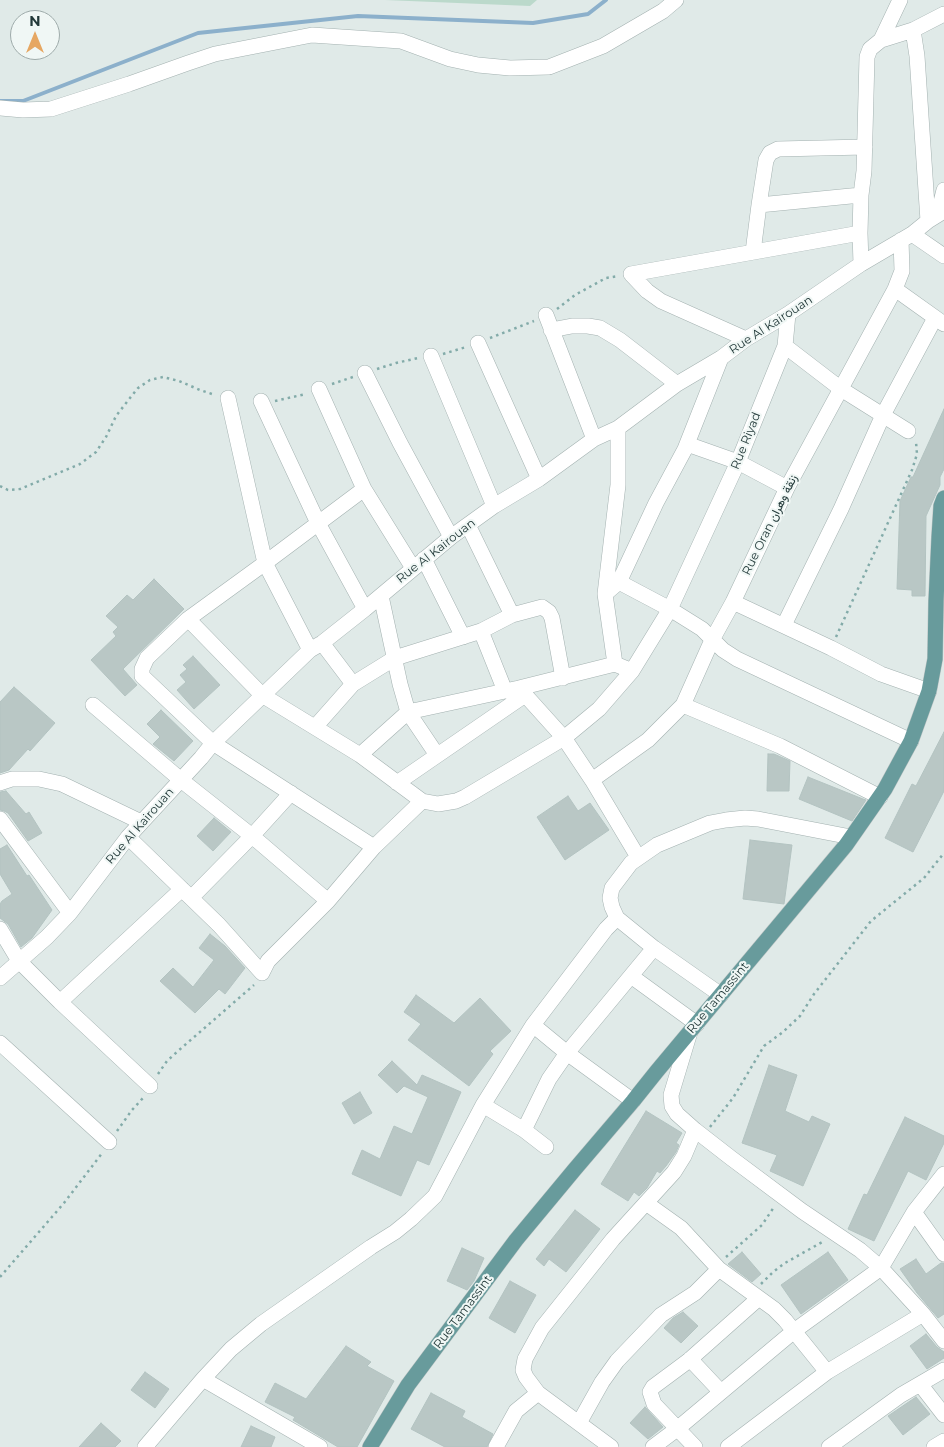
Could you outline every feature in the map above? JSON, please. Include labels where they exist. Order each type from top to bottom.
[{"type":"main road","name":"Rue Tamassint","points":[[370,1447],[408,1385],[516,1240],[851,837],[880,796],[911,741],[929,691],[935,659],[940,521],[941,506],[944,498]]},
{"type":"street","points":[[0,108],[23,110],[52,109],[216,54],[312,35],[401,41],[450,59],[478,65],[510,68],[549,67],[604,46],[663,11],[676,0]]},
{"type":"street","points":[[881,40],[900,0]]},
{"type":"street","points":[[861,264],[861,196],[865,147],[868,57],[870,49],[881,40],[913,30],[944,14]]},
{"type":"street","points":[[913,30],[937,216]]},
{"type":"street","points":[[753,252],[766,160],[770,153],[778,149],[865,147]]},
{"type":"street","points":[[937,216],[944,190]]},
{"type":"street","points":[[759,205],[861,196]]},
{"type":"street","name":"Rue Al Kairouan","points":[[0,978],[47,937],[70,913],[128,837],[213,744],[262,695],[316,646],[365,609],[451,537],[494,506],[539,479],[594,439],[618,428],[677,384],[721,358],[746,339],[788,314],[861,264],[907,237],[937,216]]},
{"type":"street","points":[[746,339],[661,301],[647,291],[631,274],[860,233]]},
{"type":"street","points":[[907,237],[944,256]]},
{"type":"street","name":"Rue Oran زنقة وهران","points":[[592,780],[648,740],[682,705],[787,488],[895,290],[902,271],[907,237]]},
{"type":"street","points":[[784,625],[841,509],[883,415],[940,321],[895,290]]},
{"type":"street","name":"Rue Riyad","points":[[422,801],[438,804],[466,797],[564,738],[598,709],[632,671],[670,609],[738,462],[785,346],[788,314]]},
{"type":"street","points":[[546,315],[594,439]]},
{"type":"street","points":[[551,330],[572,326],[600,328],[620,340],[677,384]]},
{"type":"street","points":[[478,343],[539,479]]},
{"type":"street","points":[[785,346],[841,389],[908,430]]},
{"type":"street","points":[[431,356],[494,506]]},
{"type":"street","points":[[605,594],[619,582],[656,503],[687,444],[721,358]]},
{"type":"street","points":[[365,372],[400,443],[451,537]]},
{"type":"street","points":[[319,389],[364,489],[419,564],[463,637]]},
{"type":"street","points":[[228,398],[265,563],[316,646],[353,684]]},
{"type":"street","points":[[261,401],[318,523],[365,609]]},
{"type":"street","points":[[615,664],[605,594],[618,485],[618,428]]},
{"type":"street","points":[[687,444],[738,462],[787,488]]},
{"type":"street","points":[[364,489],[188,619],[147,658],[142,670],[142,676],[213,744],[374,847]]},
{"type":"street","points":[[468,525],[512,615]]},
{"type":"street","points":[[619,582],[670,609],[702,629],[723,650],[737,659],[911,741]]},
{"type":"street","points":[[381,596],[408,712],[437,755]]},
{"type":"street","points":[[733,602],[832,648],[881,674],[929,691]]},
{"type":"street","points":[[315,727],[353,684],[395,658],[481,631],[512,615],[542,607],[549,612],[552,618],[563,678]]},
{"type":"street","points":[[128,837],[187,893],[262,973],[268,961],[328,901],[374,847],[422,801],[360,755],[262,695],[188,619]]},
{"type":"street","points":[[481,631],[516,691],[564,738],[592,780],[638,857]]},
{"type":"street","points":[[360,755],[408,712],[516,691],[615,664],[632,671]]},
{"type":"street","points":[[397,782],[437,755],[516,691]]},
{"type":"street","points":[[93,705],[328,901]]},
{"type":"street","points":[[682,705],[780,746],[880,796]]},
{"type":"street","points":[[0,783],[12,780],[38,779],[62,784],[141,822]]},
{"type":"street","points":[[60,1002],[252,836],[291,793]]},
{"type":"street","points":[[0,819],[70,913]]},
{"type":"street","points":[[721,994],[654,948],[617,918],[610,898],[612,888],[631,863],[657,845],[690,830],[726,820],[758,819],[851,837]]},
{"type":"street","points":[[145,1447],[231,1349],[261,1324],[395,1232],[412,1219],[435,1196],[483,1105],[533,1025],[606,928],[617,918]]},
{"type":"street","points":[[0,929],[19,961],[150,1086]]},
{"type":"street","points":[[524,1130],[567,1052],[654,948]]},
{"type":"street","points":[[631,976],[693,1028],[671,1095],[672,1106],[677,1114],[802,1212],[836,1233],[881,1268],[942,1337]]},
{"type":"street","points":[[533,1025],[633,1101]]},
{"type":"street","points":[[0,1043],[109,1142]]},
{"type":"street","points":[[483,1105],[524,1130],[546,1147]]},
{"type":"street","points":[[611,1447],[538,1393],[523,1370],[525,1359],[542,1328],[613,1239],[674,1172],[699,1133]]},
{"type":"street","points":[[653,1447],[794,1331],[881,1268],[914,1212],[943,1177]]},
{"type":"street","points":[[646,1203],[681,1228],[718,1268],[780,1314],[827,1372]]},
{"type":"street","points":[[914,1212],[944,1254]]},
{"type":"street","points":[[579,1424],[602,1382],[618,1361],[661,1315],[695,1293],[718,1268]]},
{"type":"street","points":[[695,1447],[654,1404],[650,1392],[653,1387],[690,1359],[756,1295]]},
{"type":"street","points":[[728,1447],[827,1372],[923,1314]]},
{"type":"street","points":[[690,1359],[721,1392]]},
{"type":"street","points":[[829,1447],[902,1395],[944,1370]]},
{"type":"street","points":[[203,1379],[320,1447]]},
{"type":"street","points":[[920,1384],[944,1415]]},
{"type":"street","points":[[496,1447],[516,1410],[538,1393]]},
{"type":"street","points":[[934,1447],[944,1441]]},
{"type":"path","points":[[832,648],[912,470],[917,454],[916,441],[908,430]]},
{"type":"path","points":[[699,1133],[733,1098],[764,1046],[784,1032],[800,1016],[814,994],[871,921],[924,878],[944,853]]},
{"type":"path","points":[[0,1277],[64,1203],[132,1110],[143,1099],[168,1061],[256,983],[262,973]]},
{"type":"path","points":[[718,1268],[762,1226],[779,1194]]},
{"type":"path","points":[[756,1295],[773,1272],[784,1263],[836,1233]]},
{"type":"green space","points":[[385,0],[537,0],[530,6]]},
{"type":"building","points":[[944,409],[944,469],[940,477],[940,485],[926,516],[925,596],[912,596],[912,590],[897,589],[900,501]]},
{"type":"building","points":[[154,579],[184,609],[123,669],[137,685],[125,696],[91,660],[116,636],[113,632],[118,627],[106,616],[127,595],[133,600]]},
{"type":"building","points":[[193,656],[220,685],[194,709],[177,690],[186,682],[180,675],[187,669],[183,665]]},
{"type":"building","points":[[14,687],[55,723],[30,751],[28,749],[9,770],[0,773],[0,702]]},
{"type":"building","points":[[161,710],[193,741],[174,761],[153,744],[160,737],[147,724]]},
{"type":"building","points":[[944,732],[944,791],[913,852],[885,838],[912,784],[916,786]]},
{"type":"building","points":[[768,754],[774,754],[790,761],[789,791],[767,791]]},
{"type":"building","points":[[808,777],[866,800],[852,821],[799,799]]},
{"type":"building","points":[[6,791],[26,814],[29,812],[42,833],[28,841],[8,813],[0,810],[0,792]]},
{"type":"building","points":[[568,796],[578,811],[590,803],[609,830],[565,860],[537,817]]},
{"type":"building","points":[[214,818],[231,832],[213,851],[197,836]]},
{"type":"building","points":[[750,840],[792,845],[784,904],[743,899]]},
{"type":"building","points":[[7,845],[52,910],[32,938],[21,947],[8,924],[0,918],[0,904],[12,894],[0,874],[0,849]]},
{"type":"building","points":[[210,934],[225,946],[245,968],[225,994],[219,989],[195,1013],[160,981],[173,968],[193,987],[214,960],[199,948]]},
{"type":"building","points":[[416,995],[454,1023],[480,998],[511,1031],[490,1051],[493,1054],[469,1086],[408,1040],[421,1024],[404,1012]]},
{"type":"building","points":[[392,1061],[417,1085],[422,1075],[461,1092],[429,1165],[417,1160],[401,1196],[352,1174],[362,1150],[380,1159],[394,1126],[412,1134],[428,1097],[404,1086],[397,1093],[378,1075]]},
{"type":"building","points":[[769,1065],[797,1075],[785,1111],[809,1122],[812,1116],[830,1124],[803,1186],[770,1171],[777,1155],[742,1143]]},
{"type":"building","points":[[360,1092],[372,1113],[354,1124],[342,1103]]},
{"type":"building","points":[[646,1111],[682,1133],[676,1143],[679,1145],[676,1152],[666,1166],[660,1173],[657,1171],[647,1188],[639,1196],[634,1192],[628,1201],[601,1184]]},
{"type":"building","points":[[905,1117],[944,1136],[944,1143],[926,1180],[908,1171],[874,1241],[848,1229],[864,1194],[867,1195]]},
{"type":"building","points":[[575,1210],[600,1229],[566,1272],[549,1259],[544,1266],[536,1259]]},
{"type":"building","points":[[462,1248],[484,1258],[474,1281],[467,1290],[447,1281]]},
{"type":"building","points":[[742,1252],[761,1274],[752,1282],[728,1264]]},
{"type":"building","points":[[828,1252],[848,1280],[801,1314],[781,1285]]},
{"type":"building","points":[[916,1259],[926,1274],[941,1263],[944,1263],[944,1314],[938,1318],[900,1269]]},
{"type":"building","points":[[510,1281],[536,1295],[515,1333],[489,1318]]},
{"type":"building","points":[[683,1312],[698,1326],[681,1343],[664,1328],[673,1318]]},
{"type":"building","points":[[926,1334],[944,1352],[944,1358],[927,1369],[910,1346]]},
{"type":"building","points":[[346,1346],[371,1362],[367,1366],[394,1381],[357,1447],[338,1447],[293,1420],[295,1417],[265,1402],[275,1383],[306,1399]]},
{"type":"building","points":[[145,1372],[169,1389],[155,1408],[131,1390]]},
{"type":"building","points":[[431,1393],[465,1411],[462,1417],[493,1434],[487,1447],[445,1447],[411,1429]]},
{"type":"building","points":[[916,1397],[930,1414],[903,1435],[888,1416]]},
{"type":"building","points":[[645,1407],[663,1427],[648,1439],[630,1423]]},
{"type":"building","points":[[101,1423],[121,1441],[115,1447],[79,1447]]},
{"type":"building","points":[[251,1426],[275,1437],[271,1447],[241,1447]]},
{"type":"waterway","points":[[0,101],[23,101],[198,33],[358,16],[533,23],[588,14],[606,0]]}]
